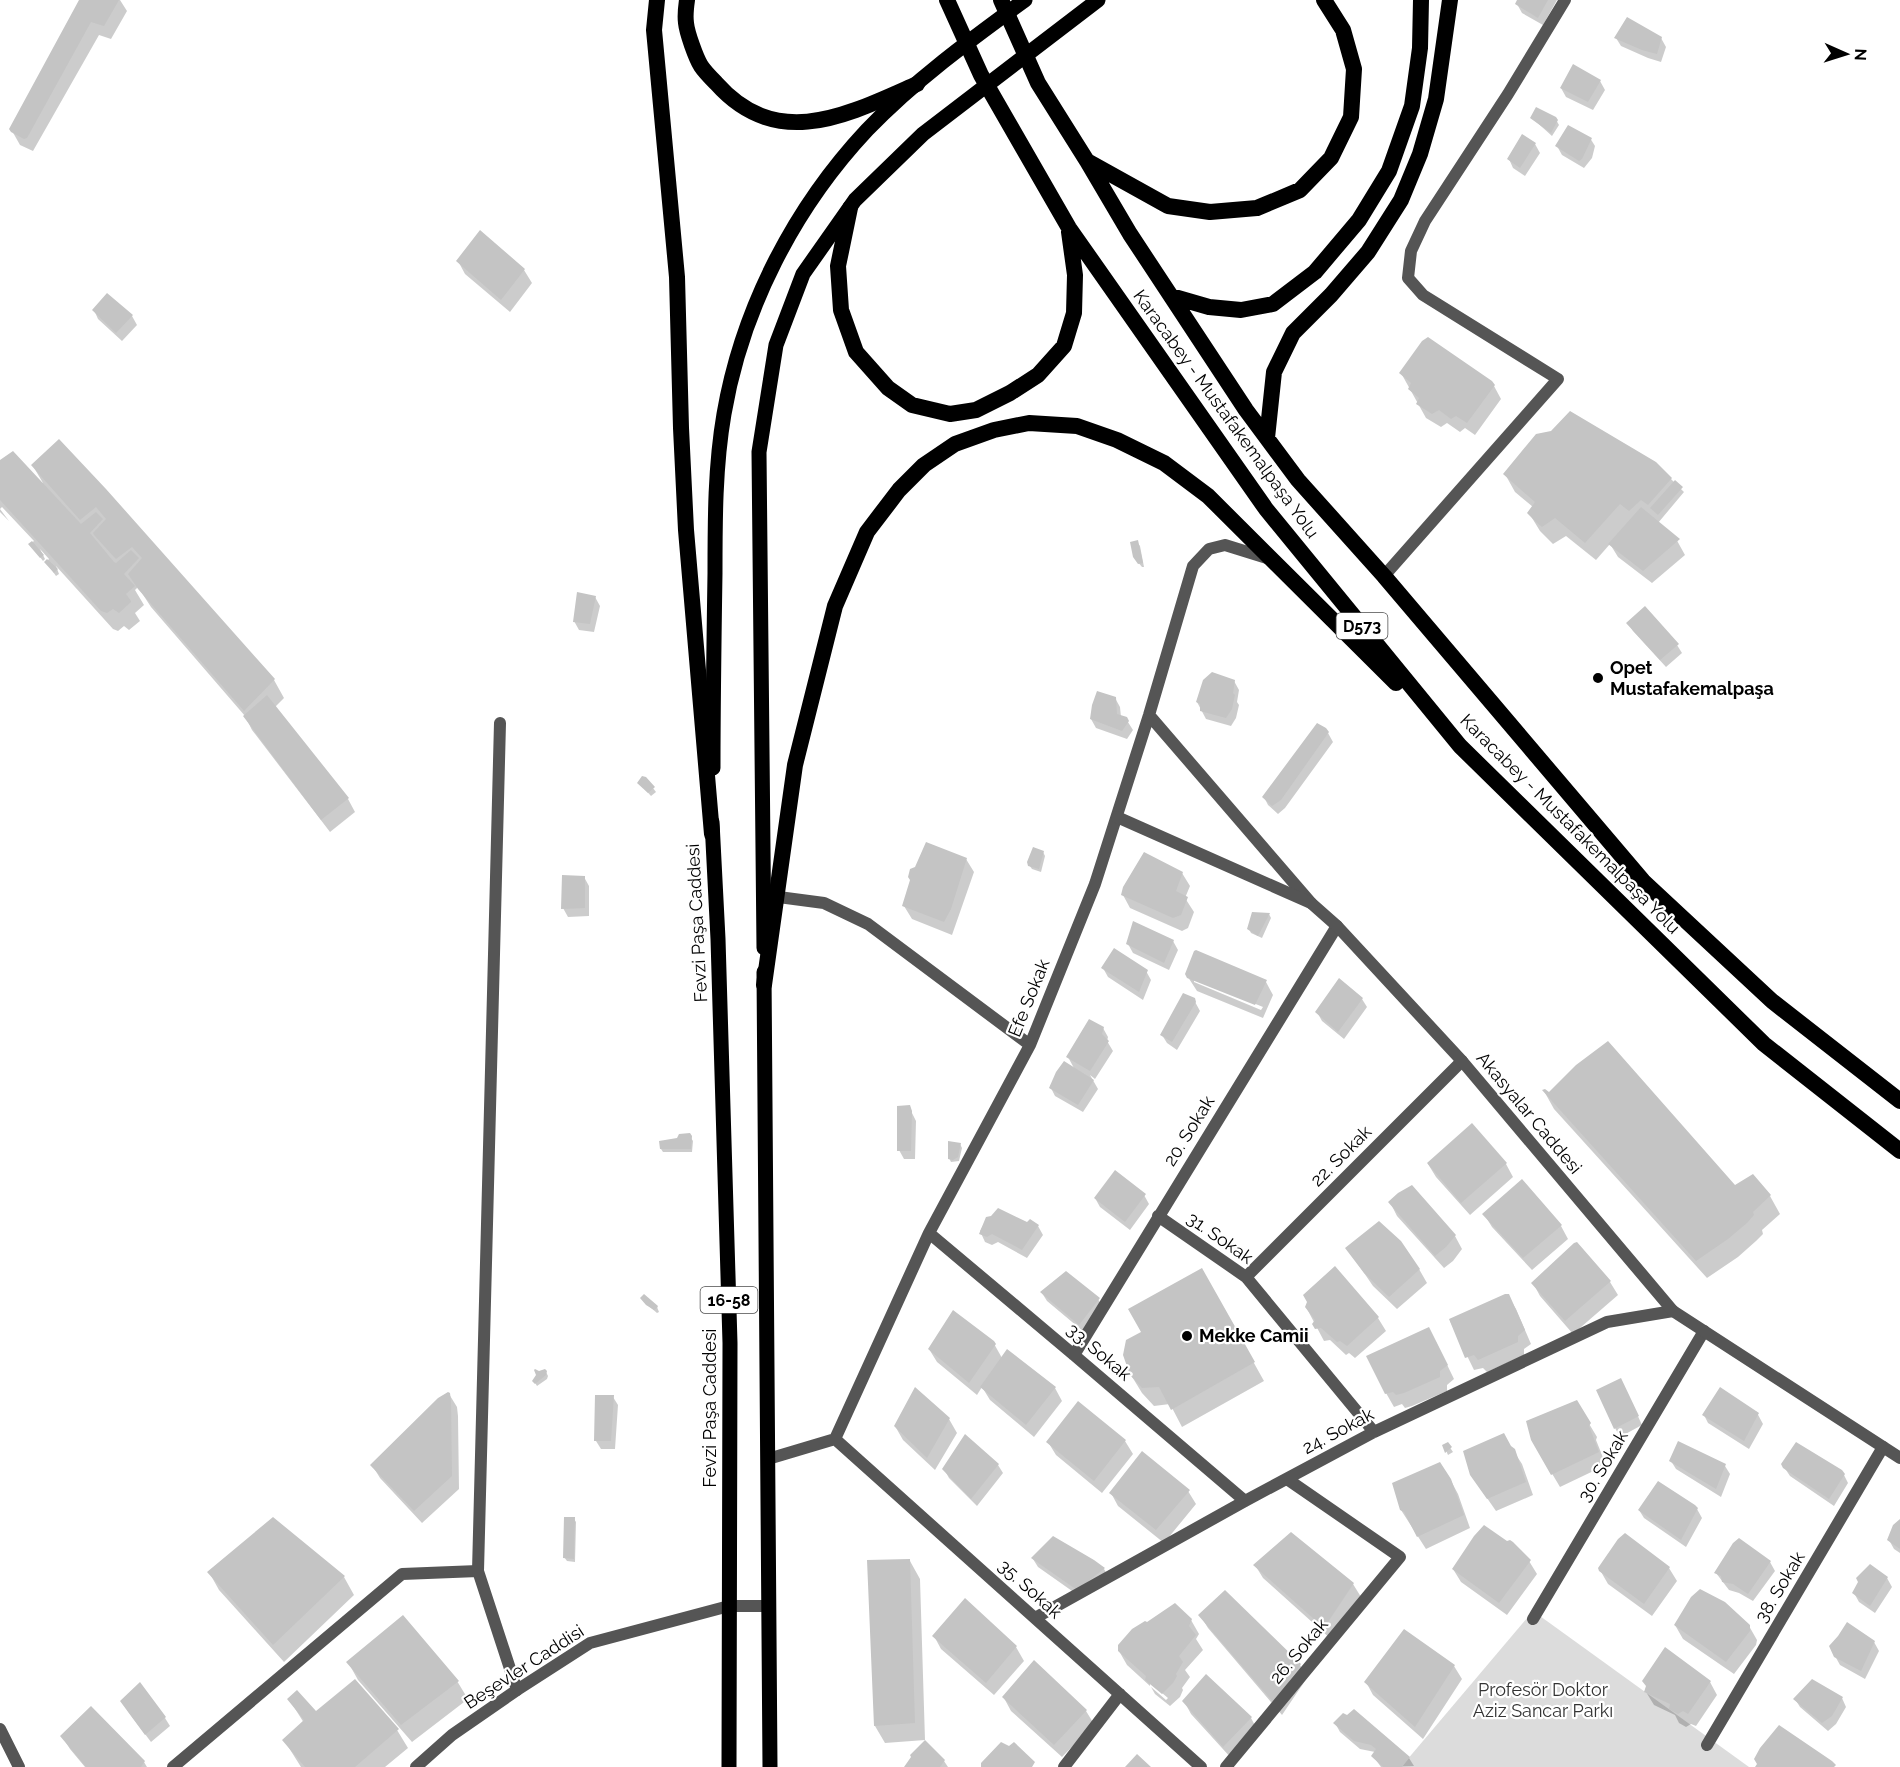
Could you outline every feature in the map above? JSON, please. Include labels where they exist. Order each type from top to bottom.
[{"type":"highway","points":[[657,0],[654,30],[677,277],[686,530],[712,834]]},
{"type":"highway","points":[[687,0],[686,23],[700,64],[719,87],[747,110],[771,121],[815,122],[859,110],[917,84]]},
{"type":"highway","name":"Karacabey - Mustafakemalpaşa Yolu","points":[[947,0],[981,75],[1069,228],[1266,509],[1460,746],[1764,1044],[1900,1151]]},
{"type":"highway","name":"Karacabey - Mustafakemalpaşa Yolu","points":[[1001,0],[1038,83],[1130,234],[1246,410],[1298,480],[1384,576],[1643,881],[1772,1001],[1900,1101]]},
{"type":"highway","points":[[1087,160],[1168,206],[1210,212],[1257,208],[1300,190],[1331,159],[1351,117],[1354,69],[1343,30],[1324,0]]},
{"type":"highway","points":[[1171,296],[1209,307],[1241,310],[1273,304],[1315,272],[1359,220],[1389,171],[1412,106],[1420,48],[1421,0]]},
{"type":"highway","points":[[1267,438],[1274,372],[1293,333],[1331,296],[1368,252],[1401,200],[1420,154],[1436,99],[1450,0]]},
{"type":"highway","points":[[850,208],[838,266],[841,310],[856,352],[888,388],[912,405],[950,414],[976,410],[1010,393],[1038,375],[1064,346],[1074,313],[1075,275],[1069,228]]},
{"type":"highway","points":[[764,986],[770,896],[795,765],[835,606],[867,532],[899,490],[924,465],[955,444],[994,430],[1029,423],[1077,426],[1117,440],[1164,464],[1208,496],[1460,746]]},
{"type":"main road","name":"Fevzi Paşa Caddesi","points":[[729,1767],[730,1343],[718,939],[712,834],[716,498],[724,414],[743,337],[776,257],[816,191],[867,130],[917,84],[1025,0]]},
{"type":"main road","points":[[770,896],[759,452],[776,345],[803,274],[855,200],[923,134],[1098,0]]},
{"type":"main road","name":"16-58","points":[[764,986],[770,1767]]},
{"type":"street","points":[[1384,576],[1558,379],[1423,295],[1408,278],[1411,251],[1425,221],[1508,94],[1565,0]]},
{"type":"street","name":"Efe Sokak","points":[[835,1439],[929,1233],[1030,1045],[1095,884],[1149,715],[1193,566],[1209,549],[1226,545],[1272,560]]},
{"type":"street","points":[[1149,715],[1311,903]]},
{"type":"street","points":[[500,723],[478,1571],[517,1690]]},
{"type":"street","name":"Akasyalar Caddesi","points":[[1117,817],[1311,903],[1337,926],[1462,1061],[1673,1311],[1900,1458]]},
{"type":"street","points":[[770,896],[824,903],[868,924],[1030,1045]]},
{"type":"street","name":"20. Sokak","points":[[1074,1355],[1337,926]]},
{"type":"street","name":"22. Sokak","points":[[1246,1277],[1462,1061]]},
{"type":"street","name":"31. Sokak","points":[[1158,1216],[1246,1277],[1374,1432]]},
{"type":"street","name":"33. Sokak","points":[[929,1233],[1245,1501]]},
{"type":"street","name":"24. Sokak","points":[[1035,1618],[1374,1432],[1606,1322],[1673,1311]]},
{"type":"street","name":"30. Sokak","points":[[1533,1619],[1704,1331]]},
{"type":"street","points":[[768,1459],[835,1439]]},
{"type":"street","name":"35. Sokak","points":[[835,1439],[1201,1767]]},
{"type":"street","name":"38. Sokak","points":[[1707,1745],[1883,1448]]},
{"type":"street","name":"26. Sokak","points":[[1226,1767],[1400,1557],[1287,1479]]},
{"type":"street","points":[[172,1767],[402,1574],[478,1571]]},
{"type":"street","name":"Beşevler Caddisi","points":[[416,1767],[452,1735],[590,1643],[729,1606],[770,1606]]},
{"type":"street","points":[[1065,1767],[1120,1694]]},
{"type":"street","points":[[0,1729],[19,1767]]},
{"type":"green space","name":"Profesör Doktor Aziz Sancar Parkı","points":[[1533,1611],[1749,1767],[1401,1767]]},
{"type":"building","points":[[79,0],[119,0],[104,26],[91,22],[27,138],[24,139],[9,129]]},
{"type":"building","points":[[1517,0],[1548,0],[1538,18],[1515,4]]},
{"type":"building","points":[[1627,17],[1662,37],[1657,54],[1614,38]]},
{"type":"building","points":[[1573,64],[1601,80],[1588,102],[1560,88]]},
{"type":"building","points":[[1536,107],[1558,120],[1551,133],[1530,118]]},
{"type":"building","points":[[1568,125],[1592,138],[1579,161],[1555,146]]},
{"type":"building","points":[[1522,134],[1536,143],[1520,168],[1507,159]]},
{"type":"building","points":[[480,230],[525,269],[501,300],[456,261]]},
{"type":"building","points":[[107,293],[133,315],[116,333],[92,310]]},
{"type":"building","points":[[1428,337],[1495,385],[1467,423],[1456,416],[1451,419],[1439,410],[1432,414],[1416,404],[1419,398],[1408,389],[1411,383],[1399,373],[1422,341]]},
{"type":"building","points":[[1570,411],[1656,462],[1672,478],[1648,505],[1641,500],[1629,511],[1620,504],[1585,543],[1555,518],[1542,527],[1537,523],[1527,513],[1535,502],[1503,474],[1536,434],[1551,431]]},
{"type":"building","points":[[59,439],[275,679],[244,711],[138,589],[128,574],[142,558],[132,547],[116,559],[93,533],[106,519],[96,507],[80,520],[31,465]]},
{"type":"building","points":[[13,451],[81,524],[96,512],[103,519],[90,533],[114,562],[116,563],[131,550],[139,558],[124,574],[135,586],[126,594],[131,602],[119,613],[113,609],[107,613],[101,611],[0,500],[0,460]]},
{"type":"building","points":[[1675,480],[1683,487],[1658,515],[1650,508]]},
{"type":"building","points":[[1641,507],[1680,539],[1643,571],[1608,544]]},
{"type":"building","points":[[1138,540],[1143,563],[1138,564],[1133,557],[1130,542]]},
{"type":"building","points":[[32,541],[44,555],[40,558],[28,544]]},
{"type":"building","points":[[47,559],[58,569],[54,573],[44,562]]},
{"type":"building","points":[[577,592],[596,596],[590,624],[573,622]]},
{"type":"building","points":[[1645,606],[1679,644],[1660,660],[1626,623]]},
{"type":"building","points":[[1212,672],[1235,680],[1232,709],[1226,718],[1200,711],[1200,704],[1196,702],[1203,680]]},
{"type":"building","points":[[1097,691],[1116,697],[1117,714],[1127,717],[1129,721],[1122,731],[1090,719]]},
{"type":"building","points":[[267,695],[349,798],[321,820],[243,716]]},
{"type":"building","points":[[1317,723],[1329,732],[1281,800],[1272,806],[1262,797]]},
{"type":"building","points":[[642,776],[646,777],[655,787],[648,793],[637,783]]},
{"type":"building","points":[[926,842],[967,858],[951,909],[944,922],[902,906],[910,880],[908,877],[910,869],[915,867]]},
{"type":"building","points":[[1033,847],[1044,851],[1039,869],[1028,866],[1027,862]]},
{"type":"building","points":[[1144,852],[1183,872],[1176,891],[1188,897],[1181,915],[1173,918],[1121,895],[1123,887]]},
{"type":"building","points":[[562,875],[585,876],[585,908],[561,909]]},
{"type":"building","points":[[1252,912],[1270,913],[1258,936],[1247,929]]},
{"type":"building","points":[[1133,921],[1174,940],[1164,963],[1126,944]]},
{"type":"building","points":[[1114,948],[1148,970],[1139,992],[1101,968]]},
{"type":"building","points":[[1196,950],[1267,980],[1255,1005],[1187,978],[1185,974]]},
{"type":"building","points":[[1339,978],[1363,998],[1338,1032],[1315,1012]]},
{"type":"building","points":[[1183,993],[1195,998],[1196,1002],[1172,1042],[1160,1035]]},
{"type":"building","points":[[1089,1019],[1104,1027],[1102,1034],[1109,1041],[1090,1071],[1066,1057]]},
{"type":"building","points":[[1608,1041],[1735,1185],[1753,1174],[1771,1195],[1753,1212],[1754,1215],[1747,1223],[1696,1261],[1542,1090],[1549,1092],[1576,1065]]},
{"type":"building","points":[[1064,1061],[1094,1080],[1078,1105],[1049,1088]]},
{"type":"building","points":[[910,1105],[912,1111],[911,1151],[897,1151],[897,1106]]},
{"type":"building","points":[[1472,1123],[1507,1163],[1461,1203],[1427,1163]]},
{"type":"building","points":[[690,1133],[692,1136],[691,1149],[660,1149],[659,1141]]},
{"type":"building","points":[[948,1141],[961,1143],[958,1157],[953,1160],[948,1159]]},
{"type":"building","points":[[1115,1170],[1146,1194],[1125,1222],[1094,1198]]},
{"type":"building","points":[[1522,1179],[1562,1225],[1523,1258],[1482,1214]]},
{"type":"building","points":[[1412,1185],[1456,1235],[1435,1256],[1388,1202]]},
{"type":"building","points":[[998,1208],[1027,1222],[1030,1219],[1039,1225],[1022,1250],[992,1234],[987,1237],[979,1234],[986,1217],[991,1216]]},
{"type":"building","points":[[1379,1221],[1401,1241],[1420,1269],[1389,1297],[1364,1273],[1345,1248]]},
{"type":"building","points":[[1577,1242],[1611,1281],[1565,1321],[1531,1283]]},
{"type":"building","points":[[1335,1266],[1379,1317],[1347,1346],[1340,1341],[1337,1342],[1321,1328],[1315,1329],[1312,1324],[1315,1320],[1305,1307],[1307,1302],[1303,1295]]},
{"type":"building","name":"Mekke Camii","points":[[1202,1268],[1255,1362],[1171,1410],[1159,1387],[1142,1388],[1130,1375],[1123,1355],[1126,1340],[1141,1332],[1128,1309]]},
{"type":"building","points":[[1066,1271],[1100,1298],[1079,1325],[1040,1292]]},
{"type":"building","points":[[644,1294],[658,1306],[657,1308],[654,1310],[646,1305],[640,1298]]},
{"type":"building","points":[[1509,1294],[1525,1330],[1518,1336],[1518,1342],[1478,1360],[1474,1355],[1465,1358],[1449,1319]]},
{"type":"building","points":[[953,1310],[996,1344],[969,1383],[928,1349]]},
{"type":"building","points":[[1429,1327],[1448,1365],[1440,1371],[1440,1377],[1404,1393],[1385,1394],[1366,1356]]},
{"type":"building","points":[[1007,1349],[1056,1387],[1026,1425],[980,1387]]},
{"type":"building","points":[[535,1369],[547,1371],[546,1375],[535,1384],[532,1381],[536,1375]]},
{"type":"building","points":[[1621,1378],[1639,1416],[1614,1429],[1596,1390]]},
{"type":"building","points":[[915,1387],[950,1418],[927,1458],[894,1426]]},
{"type":"building","points":[[1720,1387],[1759,1413],[1744,1441],[1702,1415]]},
{"type":"building","points":[[448,1392],[451,1401],[452,1476],[414,1511],[370,1465],[438,1398]]},
{"type":"building","points":[[595,1395],[614,1395],[611,1441],[594,1441]]},
{"type":"building","points":[[1577,1400],[1591,1423],[1589,1426],[1599,1452],[1551,1475],[1531,1440],[1526,1421]]},
{"type":"building","points":[[1078,1401],[1126,1440],[1094,1481],[1046,1442]]},
{"type":"building","points":[[1504,1433],[1515,1449],[1526,1482],[1487,1499],[1470,1475],[1463,1451]]},
{"type":"building","points":[[965,1434],[999,1464],[971,1499],[942,1469]]},
{"type":"building","points":[[1678,1441],[1726,1464],[1716,1489],[1669,1461]]},
{"type":"building","points":[[1448,1442],[1452,1447],[1445,1453],[1442,1445]]},
{"type":"building","points":[[1796,1442],[1845,1474],[1829,1499],[1783,1468],[1781,1464]]},
{"type":"building","points":[[1142,1451],[1190,1490],[1156,1530],[1109,1493]]},
{"type":"building","points":[[1440,1462],[1451,1479],[1464,1515],[1417,1537],[1404,1512],[1400,1510],[1392,1483]]},
{"type":"building","points":[[1658,1481],[1698,1508],[1681,1540],[1638,1510]]},
{"type":"building","points":[[273,1517],[345,1576],[273,1645],[207,1572]]},
{"type":"building","points":[[564,1517],[575,1517],[574,1559],[563,1558]]},
{"type":"building","points":[[1900,1519],[1900,1549],[1887,1540],[1893,1525]]},
{"type":"building","points":[[1484,1525],[1507,1541],[1513,1542],[1531,1560],[1499,1603],[1452,1569]]},
{"type":"building","points":[[1291,1532],[1354,1583],[1324,1628],[1253,1565]]},
{"type":"building","points":[[1625,1533],[1670,1567],[1644,1604],[1598,1568],[1618,1539]]},
{"type":"building","points":[[1053,1536],[1105,1568],[1077,1590],[1031,1558]]},
{"type":"building","points":[[1739,1538],[1771,1561],[1748,1594],[1733,1584],[1722,1582],[1721,1576],[1714,1573],[1733,1543]]},
{"type":"building","points":[[910,1559],[915,1723],[874,1726],[867,1560]]},
{"type":"building","points":[[1870,1564],[1888,1577],[1870,1606],[1852,1593],[1858,1582],[1856,1578]]},
{"type":"building","points":[[1700,1589],[1725,1602],[1750,1625],[1750,1631],[1726,1662],[1674,1625],[1691,1597]]},
{"type":"building","points":[[1225,1590],[1301,1664],[1274,1703],[1198,1615]]},
{"type":"building","points":[[965,1598],[1017,1646],[986,1683],[932,1636]]},
{"type":"building","points":[[1175,1603],[1192,1619],[1189,1626],[1196,1635],[1179,1656],[1183,1662],[1177,1676],[1162,1694],[1145,1680],[1146,1676],[1118,1651],[1118,1645],[1132,1629]]},
{"type":"building","points":[[403,1615],[459,1681],[401,1725],[346,1662]]},
{"type":"building","points":[[1847,1622],[1875,1641],[1861,1671],[1834,1657],[1829,1646]]},
{"type":"building","points":[[1404,1629],[1455,1665],[1415,1727],[1364,1682]]},
{"type":"building","points":[[1665,1647],[1711,1681],[1688,1714],[1683,1711],[1678,1714],[1669,1709],[1670,1704],[1644,1692],[1646,1686],[1642,1681]]},
{"type":"building","points":[[1034,1660],[1087,1710],[1054,1745],[1002,1697]]},
{"type":"building","points":[[1206,1674],[1252,1717],[1223,1747],[1182,1701]]},
{"type":"building","points":[[355,1679],[399,1729],[355,1767],[305,1767],[282,1740],[304,1720],[287,1699],[297,1690],[316,1711]]},
{"type":"building","points":[[1812,1679],[1843,1697],[1832,1716],[1822,1723],[1793,1699]]},
{"type":"building","points":[[140,1682],[166,1717],[145,1735],[120,1701]]},
{"type":"building","points":[[91,1706],[145,1761],[141,1767],[86,1767],[60,1736]]},
{"type":"building","points":[[1354,1709],[1410,1757],[1402,1767],[1383,1767],[1371,1756],[1376,1749],[1371,1745],[1354,1741],[1333,1723],[1343,1713],[1347,1715]]},
{"type":"building","points":[[1779,1725],[1836,1765],[1834,1767],[1755,1767],[1757,1764],[1754,1759],[1760,1748]]},
{"type":"building","points":[[925,1740],[945,1760],[940,1767],[904,1767],[910,1755]]},
{"type":"building","points":[[1001,1742],[1009,1746],[1014,1742],[1035,1762],[1032,1767],[981,1767],[981,1763]]},
{"type":"building","points":[[1137,1754],[1151,1767],[1125,1767]]},
{"type":"place","name":"Opet Mustafakemalpaşa","points":[[1598,678]]},
{"type":"place","name":"Mekke Camii","points":[[1187,1336]]}]
